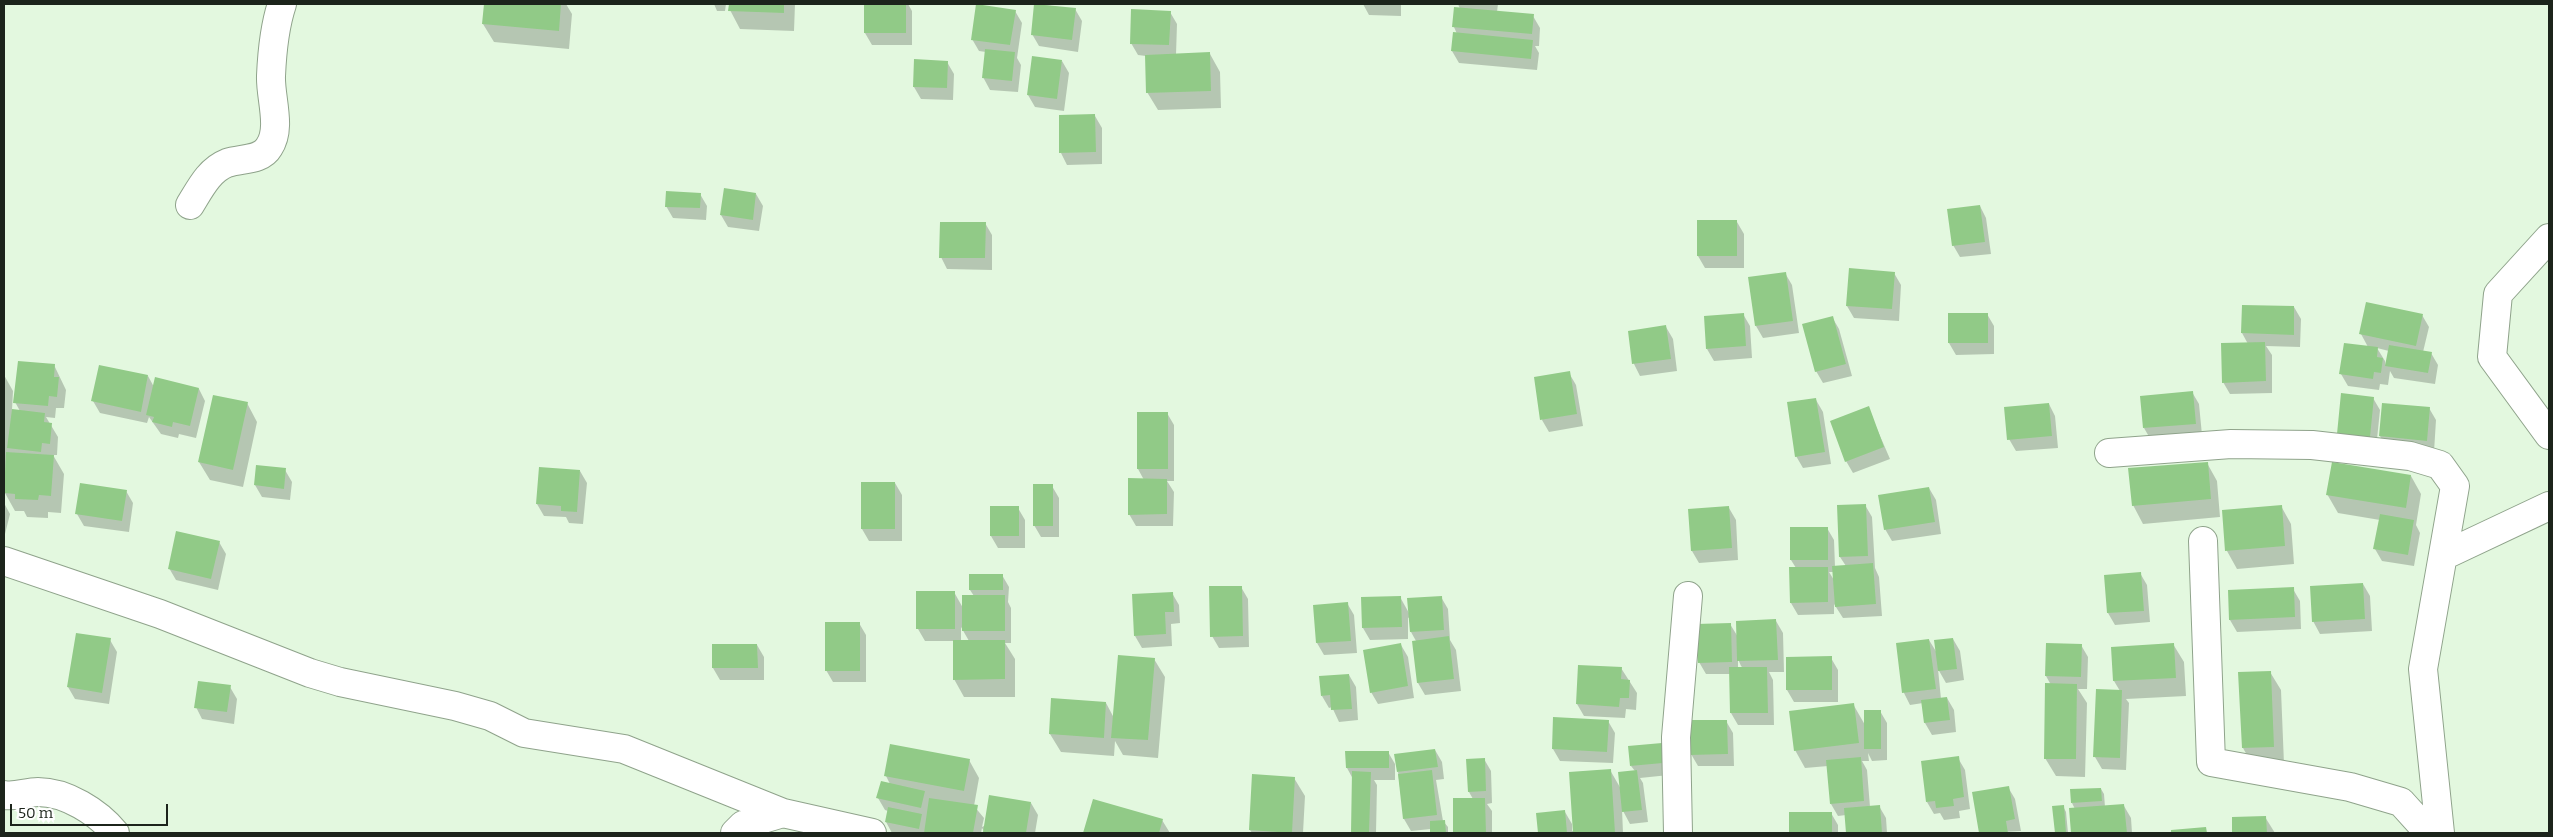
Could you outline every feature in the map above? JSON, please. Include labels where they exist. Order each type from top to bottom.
[{"type":"street","points":[[190,205],[204,181],[214,171],[227,163],[254,157],[266,152],[271,144],[274,124],[271,76],[282,4]]},
{"type":"street","points":[[2549,238],[2498,294],[2492,357],[2549,435]]},
{"type":"street","points":[[2109,453],[2232,444],[2312,445],[2410,456],[2440,466],[2455,486],[2423,669],[2440,833]]},
{"type":"street","points":[[2443,556],[2549,506]]},
{"type":"street","points":[[2202,541],[2211,762],[2350,787],[2401,802],[2429,833]]},
{"type":"street","points":[[4,561],[160,614],[318,675],[455,706],[490,716],[524,733],[624,749],[784,813],[872,833]]},
{"type":"street","points":[[1678,833],[1676,737],[1688,596]]},
{"type":"street","points":[[4,795],[11,796],[38,792],[62,795],[91,812],[115,833]]},
{"type":"street","points":[[735,833],[743,825],[784,813]]},
{"type":"building","points":[[484,4],[561,4],[559,31],[482,24]]},
{"type":"building","points":[[729,4],[784,4],[784,13],[728,11]]},
{"type":"building","points":[[864,4],[906,4],[906,33],[864,33]]},
{"type":"building","points":[[976,4],[1016,10],[1010,45],[971,40]]},
{"type":"building","points":[[1034,4],[1076,8],[1072,40],[1031,35]]},
{"type":"building","points":[[1454,7],[1534,14],[1532,34],[1452,27]]},
{"type":"building","points":[[1131,9],[1171,11],[1169,45],[1130,44]]},
{"type":"building","points":[[1453,32],[1533,40],[1531,59],[1451,51]]},
{"type":"building","points":[[985,49],[1015,52],[1012,81],[982,78]]},
{"type":"building","points":[[1210,52],[1211,91],[1146,93],[1145,55]]},
{"type":"building","points":[[1032,56],[1062,60],[1057,99],[1027,95]]},
{"type":"building","points":[[914,59],[948,61],[947,88],[913,87]]},
{"type":"building","points":[[1095,114],[1096,152],[1059,153],[1059,115]]},
{"type":"building","points":[[724,188],[756,193],[753,220],[720,215]]},
{"type":"building","points":[[666,191],[701,193],[700,208],[665,207]]},
{"type":"building","points":[[1980,205],[1985,242],[1952,246],[1947,209]]},
{"type":"building","points":[[1697,220],[1737,220],[1737,256],[1697,256]]},
{"type":"building","points":[[940,222],[986,222],[985,258],[939,258]]},
{"type":"building","points":[[1849,268],[1895,272],[1892,309],[1846,306]]},
{"type":"building","points":[[1786,272],[1793,321],[1755,326],[1748,277]]},
{"type":"building","points":[[2366,302],[2423,314],[2416,346],[2359,334]]},
{"type":"building","points":[[2242,305],[2294,306],[2294,335],[2241,333]]},
{"type":"building","points":[[1744,313],[1746,346],[1706,349],[1704,316]]},
{"type":"building","points":[[1948,313],[1988,313],[1988,343],[1948,343]]},
{"type":"building","points":[[1833,316],[1846,364],[1815,372],[1802,324]]},
{"type":"building","points":[[1666,325],[1671,359],[1632,364],[1628,331]]},
{"type":"building","points":[[2265,342],[2266,381],[2222,383],[2221,343]]},
{"type":"building","points":[[2344,343],[2378,347],[2377,357],[2383,358],[2381,373],[2374,372],[2373,379],[2339,374]]},
{"type":"building","points":[[2389,345],[2432,352],[2428,373],[2385,366]]},
{"type":"building","points":[[18,361],[55,364],[54,377],[59,377],[57,397],[49,396],[48,406],[13,403]]},
{"type":"building","points":[[99,365],[148,375],[141,412],[91,401]]},
{"type":"building","points":[[1570,371],[1577,414],[1540,420],[1534,377]]},
{"type":"building","points":[[155,377],[199,388],[190,426],[173,422],[172,427],[152,422],[154,417],[146,415]]},
{"type":"building","points":[[2193,391],[2196,424],[2143,428],[2140,396]]},
{"type":"building","points":[[2341,393],[2374,397],[2370,437],[2337,434]]},
{"type":"building","points":[[213,395],[248,402],[233,470],[198,462]]},
{"type":"building","points":[[1816,398],[1825,452],[1795,457],[1787,402]]},
{"type":"building","points":[[2049,403],[2052,436],[2007,440],[2004,407]]},
{"type":"building","points":[[2382,403],[2430,407],[2427,441],[2379,436]]},
{"type":"building","points":[[1869,406],[1884,447],[1845,462],[1830,421]]},
{"type":"building","points":[[12,409],[45,413],[44,422],[52,423],[50,444],[42,443],[41,452],[7,448]]},
{"type":"building","points":[[1137,412],[1168,412],[1168,469],[1137,469]]},
{"type":"building","points":[[6,452],[54,455],[51,496],[39,495],[38,500],[15,499],[15,494],[4,493]]},
{"type":"building","points":[[2208,462],[2211,499],[2132,506],[2128,468]]},
{"type":"building","points":[[2332,462],[2411,475],[2406,508],[2326,495]]},
{"type":"building","points":[[256,465],[286,468],[284,489],[254,485]]},
{"type":"building","points":[[539,467],[580,470],[577,512],[561,511],[561,506],[536,504]]},
{"type":"building","points":[[1128,478],[1167,479],[1167,514],[1128,515]]},
{"type":"building","points":[[861,482],[895,482],[895,529],[861,529]]},
{"type":"building","points":[[80,483],[127,490],[122,521],[75,514]]},
{"type":"building","points":[[1033,484],[1053,484],[1053,526],[1033,526]]},
{"type":"building","points":[[1929,487],[1935,522],[1884,530],[1878,495]]},
{"type":"building","points":[[1866,504],[1868,556],[1839,557],[1837,505]]},
{"type":"building","points":[[2282,505],[2285,546],[2225,551],[2222,510]]},
{"type":"building","points":[[990,506],[1019,506],[1019,536],[990,536]]},
{"type":"building","points":[[1729,506],[1732,548],[1691,551],[1688,509]]},
{"type":"building","points":[[2380,514],[2414,520],[2408,555],[2373,549]]},
{"type":"building","points":[[1790,527],[1828,527],[1828,560],[1790,560]]},
{"type":"building","points":[[176,531],[220,541],[211,579],[168,569]]},
{"type":"building","points":[[1873,563],[1876,604],[1835,607],[1832,566]]},
{"type":"building","points":[[1789,567],[1828,567],[1828,602],[1790,603]]},
{"type":"building","points":[[2141,572],[2144,611],[2107,613],[2104,575]]},
{"type":"building","points":[[969,574],[1003,574],[1003,590],[969,590]]},
{"type":"building","points":[[2363,583],[2365,619],[2312,622],[2310,586]]},
{"type":"building","points":[[1209,586],[1242,586],[1243,636],[1210,637]]},
{"type":"building","points":[[2294,587],[2295,617],[2229,620],[2228,590]]},
{"type":"building","points":[[916,591],[955,591],[955,629],[916,629]]},
{"type":"building","points":[[1173,592],[1174,612],[1165,612],[1166,634],[1134,636],[1132,594]]},
{"type":"building","points":[[962,595],[1005,595],[1005,631],[962,631]]},
{"type":"building","points":[[1401,596],[1402,627],[1362,628],[1361,597]]},
{"type":"building","points":[[1442,596],[1444,630],[1410,632],[1407,598]]},
{"type":"building","points":[[1348,602],[1351,641],[1316,643],[1313,605]]},
{"type":"building","points":[[1776,619],[1778,660],[1737,661],[1736,621]]},
{"type":"building","points":[[825,622],[860,622],[860,671],[825,671]]},
{"type":"building","points":[[1731,623],[1732,662],[1698,663],[1696,624]]},
{"type":"building","points":[[76,633],[111,638],[102,693],[67,687]]},
{"type":"building","points":[[1449,636],[1454,679],[1417,683],[1412,641]]},
{"type":"building","points":[[1953,638],[1957,669],[1938,671],[1934,640]]},
{"type":"building","points":[[1929,639],[1936,689],[1902,693],[1896,643]]},
{"type":"building","points":[[953,640],[1005,640],[1005,679],[953,680]]},
{"type":"building","points":[[1401,643],[1408,686],[1370,693],[1363,650]]},
{"type":"building","points":[[2046,643],[2082,644],[2081,677],[2045,676]]},
{"type":"building","points":[[2174,643],[2176,678],[2113,681],[2111,647]]},
{"type":"building","points":[[712,644],[757,644],[758,668],[712,668]]},
{"type":"building","points":[[1118,655],[1155,658],[1148,740],[1111,738]]},
{"type":"building","points":[[1832,656],[1832,690],[1786,690],[1786,657]]},
{"type":"building","points":[[1578,665],[1622,667],[1621,679],[1630,680],[1629,698],[1620,698],[1619,707],[1576,704]]},
{"type":"building","points":[[1729,667],[1767,667],[1768,713],[1730,713]]},
{"type":"building","points":[[2271,671],[2274,747],[2242,748],[2238,672]]},
{"type":"building","points":[[1349,674],[1352,709],[1331,710],[1330,695],[1321,696],[1319,676]]},
{"type":"building","points":[[198,681],[231,685],[227,712],[194,708]]},
{"type":"building","points":[[2045,683],[2077,684],[2076,759],[2044,759]]},
{"type":"building","points":[[2096,689],[2122,690],[2120,758],[2093,757]]},
{"type":"building","points":[[1947,697],[1950,720],[1924,723],[1921,700]]},
{"type":"building","points":[[1051,698],[1106,702],[1104,738],[1049,734]]},
{"type":"building","points":[[1854,703],[1859,743],[1794,751],[1789,711]]},
{"type":"building","points":[[1864,710],[1881,710],[1881,749],[1864,749]]},
{"type":"building","points":[[1553,717],[1609,720],[1607,752],[1552,749]]},
{"type":"building","points":[[1689,720],[1727,720],[1728,754],[1690,755]]},
{"type":"building","points":[[1662,743],[1663,763],[1630,766],[1628,746]]},
{"type":"building","points":[[890,744],[970,759],[964,791],[884,776]]},
{"type":"building","points":[[1435,749],[1438,767],[1397,772],[1394,754]]},
{"type":"building","points":[[1345,751],[1389,751],[1389,768],[1346,768]]},
{"type":"building","points":[[1959,756],[1964,797],[1953,799],[1954,806],[1936,808],[1935,801],[1926,802],[1921,761]]},
{"type":"building","points":[[1861,757],[1864,801],[1830,804],[1826,760]]},
{"type":"building","points":[[1485,758],[1486,791],[1468,792],[1466,759]]},
{"type":"building","points":[[1611,769],[1615,833],[1573,833],[1569,772]]},
{"type":"building","points":[[1432,770],[1437,815],[1403,819],[1398,774]]},
{"type":"building","points":[[1637,770],[1642,810],[1622,812],[1618,772]]},
{"type":"building","points":[[1352,771],[1371,772],[1369,833],[1351,833]]},
{"type":"building","points":[[1252,774],[1295,777],[1292,833],[1249,830]]},
{"type":"building","points":[[881,781],[925,791],[921,808],[876,798]]},
{"type":"building","points":[[2009,786],[2015,819],[2006,821],[2008,833],[1979,833],[1972,792]]},
{"type":"building","points":[[2101,788],[2102,801],[2071,803],[2070,789]]},
{"type":"building","points":[[989,795],[1031,802],[1026,833],[983,832]]},
{"type":"building","points":[[929,798],[978,805],[973,833],[924,833]]},
{"type":"building","points":[[1453,798],[1485,798],[1486,833],[1453,833]]},
{"type":"building","points":[[1093,799],[1163,819],[1159,833],[1083,833]]},
{"type":"building","points":[[2124,804],[2127,833],[2071,833],[2069,808]]},
{"type":"building","points":[[1880,805],[1882,833],[1846,833],[1844,808]]},
{"type":"building","points":[[2064,805],[2066,833],[2055,833],[2052,806]]},
{"type":"building","points":[[888,807],[922,814],[919,829],[885,822]]},
{"type":"building","points":[[1565,810],[1567,833],[1538,833],[1536,813]]},
{"type":"building","points":[[1789,812],[1832,812],[1832,833],[1789,833]]},
{"type":"building","points":[[2266,816],[2267,833],[2232,833],[2232,817]]},
{"type":"building","points":[[1445,820],[1446,833],[1430,833],[1430,821]]},
{"type":"building","points":[[2206,827],[2207,833],[2171,833],[2171,830]]}]
